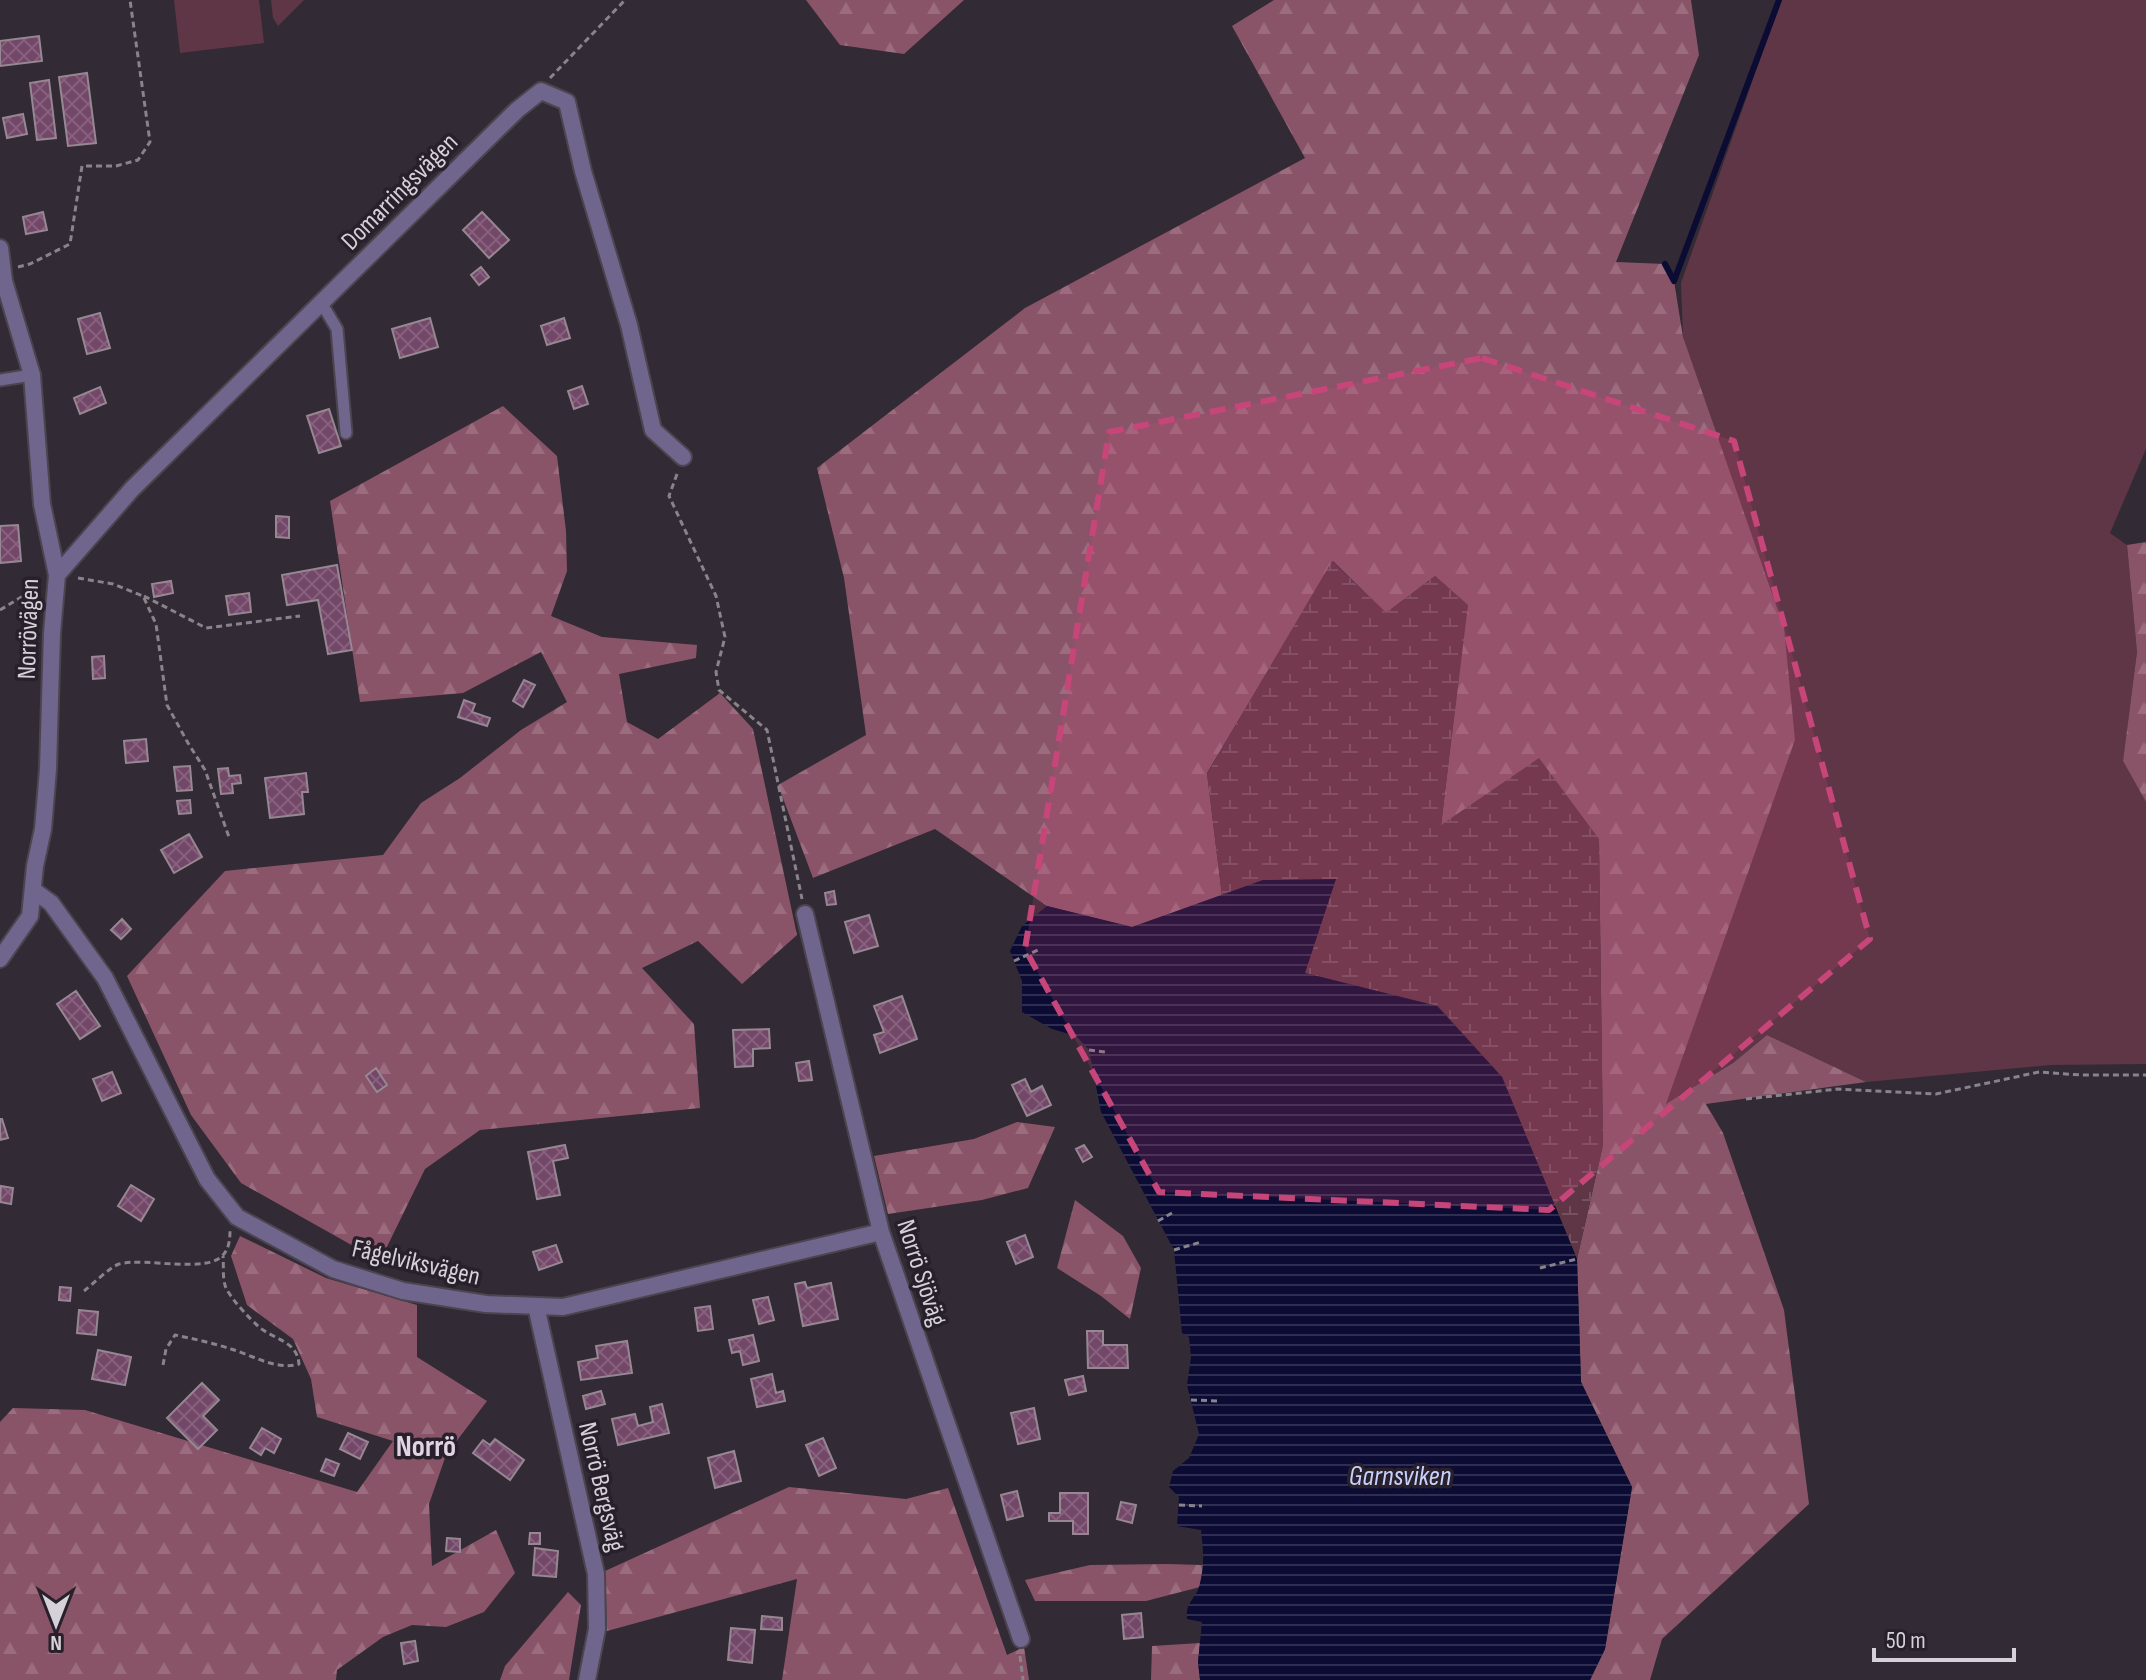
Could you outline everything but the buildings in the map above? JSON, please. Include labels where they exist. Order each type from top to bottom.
[{"type":"street","name":"Domarringsvägen","points":[[57,575],[132,489],[517,110],[541,91]]},
{"type":"street","points":[[541,91],[567,102],[583,171],[629,325],[653,430],[683,457]]},
{"type":"street","name":"Norrövägen","points":[[0,248],[3,270],[32,375],[42,504],[57,575],[43,829],[35,866],[30,916],[0,959]]},
{"type":"street","name":"Fågelviksvägen","points":[[33,890],[51,903],[105,978],[207,1179],[232,1211],[237,1217],[333,1269],[403,1291],[486,1304],[563,1307],[881,1232]]},
{"type":"street","name":"Norrö Sjöväg","points":[[805,914],[881,1232],[1021,1639]]},
{"type":"street","name":"Norrö Bergsväg","points":[[536,1306],[596,1574],[597,1629],[587,1680]]},
{"type":"lane","points":[[322,304],[337,329],[346,433]]},
{"type":"lane","points":[[0,380],[32,375]]},
{"type":"path","points":[[3,270],[30,264],[70,244],[82,166],[116,166],[138,160],[150,142],[130,0]]},
{"type":"path","points":[[541,91],[625,0]]},
{"type":"path","points":[[683,457],[669,496],[716,596],[725,637],[716,672],[719,690],[767,730],[805,914]]},
{"type":"path","points":[[0,610],[57,575],[113,584],[206,628],[300,616]]},
{"type":"path","points":[[143,596],[156,624],[167,705],[205,770],[229,837]]},
{"type":"path","points":[[1014,961],[1040,949]]},
{"type":"path","points":[[1089,1050],[1105,1052]]},
{"type":"path","points":[[1746,1099],[1838,1089],[1936,1094],[2039,1072],[2146,1075]]},
{"type":"path","points":[[163,1365],[166,1349],[175,1335],[268,1362],[290,1367],[299,1364],[298,1354],[289,1344],[262,1329],[225,1287],[223,1256],[230,1242],[232,1211]]},
{"type":"path","points":[[1158,1221],[1172,1213]]},
{"type":"path","points":[[1174,1250],[1201,1242]]},
{"type":"path","points":[[84,1291],[117,1264],[206,1264],[223,1256]]},
{"type":"path","points":[[1540,1268],[1577,1259]]},
{"type":"path","points":[[1191,1400],[1219,1401]]},
{"type":"path","points":[[1179,1505],[1202,1506]]},
{"type":"path","points":[[1021,1639],[1023,1680]]},
{"type":"highlighted area","points":[[1482,358],[1734,441],[1870,939],[1549,1210],[1159,1192],[1025,949],[1109,432]]},
{"type":"green space","points":[[174,0],[259,0],[264,43],[180,53]]},
{"type":"green space","points":[[271,0],[304,0],[278,26],[273,18]]},
{"type":"green space","points":[[806,0],[964,0],[904,54],[840,45]]},
{"type":"green space","points":[[1274,0],[1691,0],[1699,55],[1616,262],[1665,264],[1674,281],[1683,337],[1784,628],[1795,740],[1666,1104],[1733,1063],[1767,1035],[1866,1082],[1706,1104],[1723,1133],[1784,1310],[1809,1504],[1662,1639],[1650,1680],[1590,1680],[1605,1649],[1632,1487],[1581,1382],[1577,1259],[1603,1145],[1599,839],[1441,826],[1467,605],[1435,576],[1386,613],[1333,561],[1207,773],[1222,896],[1132,927],[1047,906],[935,829],[813,878],[778,785],[866,735],[844,578],[817,468],[1025,308],[1305,158],[1232,26]]},
{"type":"green space","points":[[1781,0],[2146,0],[2146,449],[2110,533],[2127,545],[2137,652],[2123,761],[2146,802],[2146,1064],[2051,1065],[1866,1082],[1767,1035],[1733,1063],[1665,1106],[1795,740],[1683,337],[1681,283]]},
{"type":"green space","points":[[503,406],[557,456],[566,531],[567,571],[551,616],[602,637],[697,645],[696,658],[619,674],[627,722],[658,739],[720,693],[753,729],[797,935],[742,984],[698,941],[642,968],[694,1024],[700,1108],[480,1130],[425,1169],[380,1261],[241,1183],[191,1115],[127,976],[225,871],[383,855],[421,803],[460,778],[521,730],[567,702],[541,652],[463,693],[360,702],[330,501]]},
{"type":"green space","points":[[2146,542],[2146,802],[2123,761],[2137,652],[2127,545]]},
{"type":"green space","points":[[1332,561],[1386,613],[1435,576],[1468,605],[1441,825],[1539,758],[1599,839],[1603,1145],[1577,1259],[1502,1077],[1438,1006],[1305,973],[1263,880],[1222,896],[1207,774]]},
{"type":"green space","points":[[1017,1122],[1055,1127],[1028,1188],[982,1200],[888,1214],[874,1156],[974,1139]]},
{"type":"green space","points":[[1075,1200],[1123,1236],[1141,1268],[1130,1319],[1057,1268]]},
{"type":"green space","points":[[240,1236],[326,1278],[417,1305],[417,1357],[487,1401],[446,1455],[429,1504],[432,1566],[496,1530],[515,1573],[484,1612],[446,1627],[412,1625],[383,1637],[337,1670],[336,1680],[0,1680],[0,1422],[13,1408],[85,1410],[357,1492],[393,1441],[317,1417],[311,1379],[293,1339],[247,1305],[231,1256]]},
{"type":"green space","points":[[789,1487],[906,1499],[948,1488],[1007,1655],[1024,1647],[1029,1680],[782,1680],[797,1579],[607,1631],[605,1571]]},
{"type":"green space","points":[[1090,1565],[1203,1565],[1200,1587],[1146,1601],[1035,1601],[1025,1580]]},
{"type":"green space","points":[[568,1592],[581,1605],[569,1680],[500,1680],[505,1666]]},
{"type":"green space","points":[[1200,1643],[1200,1680],[1151,1680],[1152,1646]]},
{"type":"water","name":"Garnsviken","points":[[1336,879],[1305,973],[1437,1006],[1502,1077],[1577,1259],[1581,1382],[1632,1487],[1605,1649],[1590,1680],[1200,1680],[1198,1662],[1202,1622],[1187,1619],[1187,1613],[1202,1576],[1201,1530],[1177,1526],[1179,1497],[1169,1487],[1173,1471],[1189,1458],[1199,1434],[1187,1385],[1191,1357],[1189,1337],[1182,1333],[1174,1250],[1101,1112],[1089,1050],[1076,1036],[1052,1029],[1022,1012],[1022,981],[1010,951],[1022,926],[1047,906],[1132,927],[1263,880]]},
{"type":"waterway","points":[[1665,264],[1674,281],[1779,0]]},
{"type":"district","name":"Norrö","points":[[426,1447]]}]
